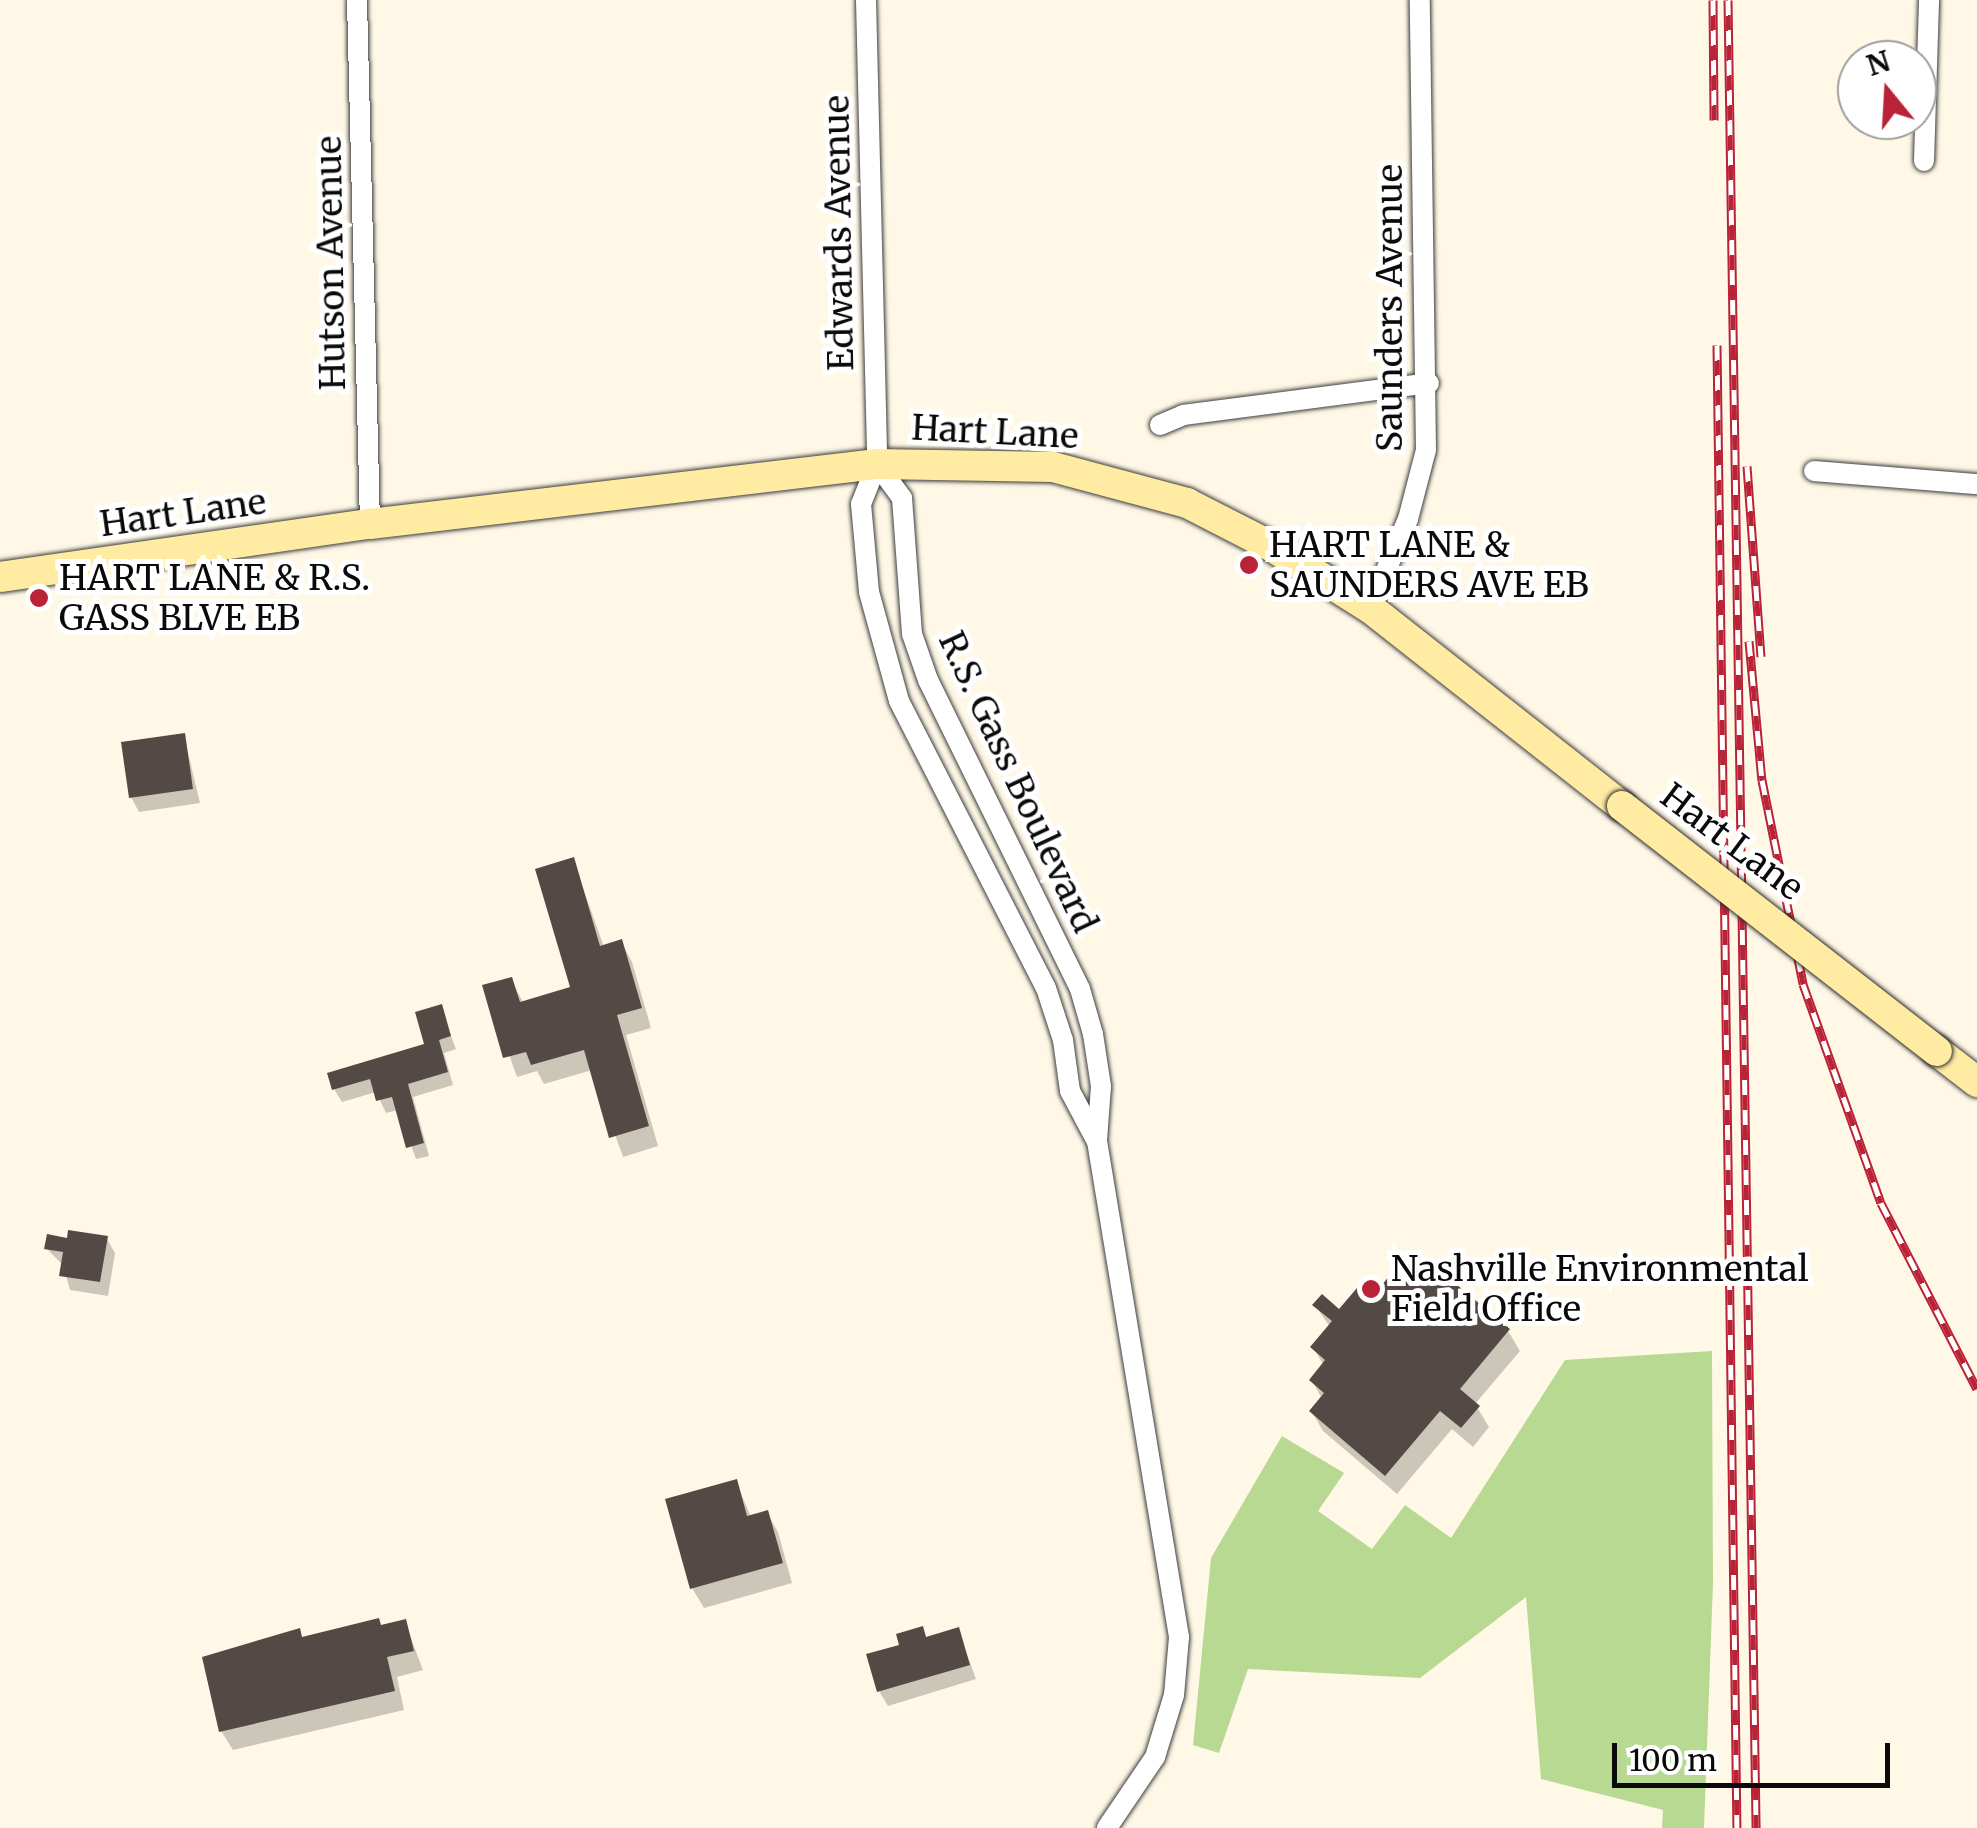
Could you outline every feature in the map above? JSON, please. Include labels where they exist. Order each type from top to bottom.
[{"type":"main road","name":"Hart Lane","points":[[0,578],[370,524],[877,464],[1053,467],[1136,488],[1187,503],[1271,546],[1370,608],[1977,1082]]},
{"type":"street","name":"Hutson Avenue","points":[[357,0],[370,524]]},
{"type":"street","name":"Edwards Avenue","points":[[866,0],[877,464]]},
{"type":"street","name":"Saunders Avenue","points":[[1370,608],[1408,519],[1426,450],[1429,383],[1420,0]]},
{"type":"street","points":[[1924,161],[1929,0]]},
{"type":"street","points":[[1160,425],[1183,414],[1429,383]]},
{"type":"street","name":"R.S. Gass Boulevard","points":[[877,464],[862,504],[880,644],[920,747],[1046,988],[1070,1091],[1097,1142]]},
{"type":"street","name":"R.S. Gass Boulevard","points":[[877,464],[902,498],[912,634],[928,680],[1080,989],[1102,1086],[1097,1142],[1179,1637],[1174,1695],[1155,1757],[1107,1828]]},
{"type":"street","points":[[1814,472],[1977,484]]},
{"type":"green space","points":[[1712,1351],[1713,1583],[1704,1828],[1662,1828],[1663,1810],[1541,1779],[1526,1597],[1420,1678],[1248,1669],[1219,1753],[1193,1745],[1211,1558],[1282,1436],[1344,1473],[1318,1511],[1372,1549],[1405,1505],[1451,1538],[1565,1360]]},
{"type":"building","points":[[185,733],[193,789],[129,798],[121,742]]},
{"type":"building","points":[[574,857],[600,946],[622,939],[642,1008],[617,1015],[649,1126],[609,1138],[584,1050],[531,1065],[526,1052],[503,1058],[482,985],[512,977],[520,1002],[570,987],[535,869]]},
{"type":"building","points":[[442,1004],[451,1036],[439,1040],[448,1072],[408,1084],[424,1143],[406,1148],[392,1097],[376,1101],[370,1079],[332,1090],[327,1073],[424,1044],[415,1012]]},
{"type":"building","points":[[68,1230],[108,1236],[100,1282],[59,1276],[63,1252],[44,1249],[47,1234],[67,1238]]},
{"type":"building","points":[[1426,1259],[1510,1329],[1460,1389],[1480,1406],[1461,1428],[1440,1411],[1385,1476],[1309,1411],[1324,1393],[1309,1380],[1325,1360],[1310,1347],[1332,1321],[1312,1305],[1322,1294],[1339,1309],[1363,1281],[1376,1292],[1395,1269],[1408,1280]]},
{"type":"building","points":[[737,1479],[747,1516],[768,1510],[783,1563],[690,1589],[665,1499]]},
{"type":"building","points":[[379,1618],[381,1625],[406,1619],[414,1651],[387,1657],[395,1691],[219,1732],[202,1657],[300,1628],[302,1637]]},
{"type":"building","points":[[923,1626],[926,1637],[959,1627],[970,1665],[877,1692],[866,1654],[899,1645],[896,1634]]},
{"type":"railway","points":[[1713,0],[1714,120]]},
{"type":"railway","points":[[1728,0],[1756,1828]]},
{"type":"railway","points":[[1717,345],[1737,1828]]},
{"type":"railway","points":[[1747,466],[1761,656]]},
{"type":"railway","points":[[1749,641],[1762,780],[1803,984],[1881,1203],[1977,1389]]},
{"type":"place","name":"HART LANE & SAUNDERS AVE EB","points":[[1249,565]]},
{"type":"place","name":"HART LANE & R.S. GASS BLVE EB","points":[[39,598]]},
{"type":"place","name":"Nashville Environmental Field Office","points":[[1371,1289]]}]
